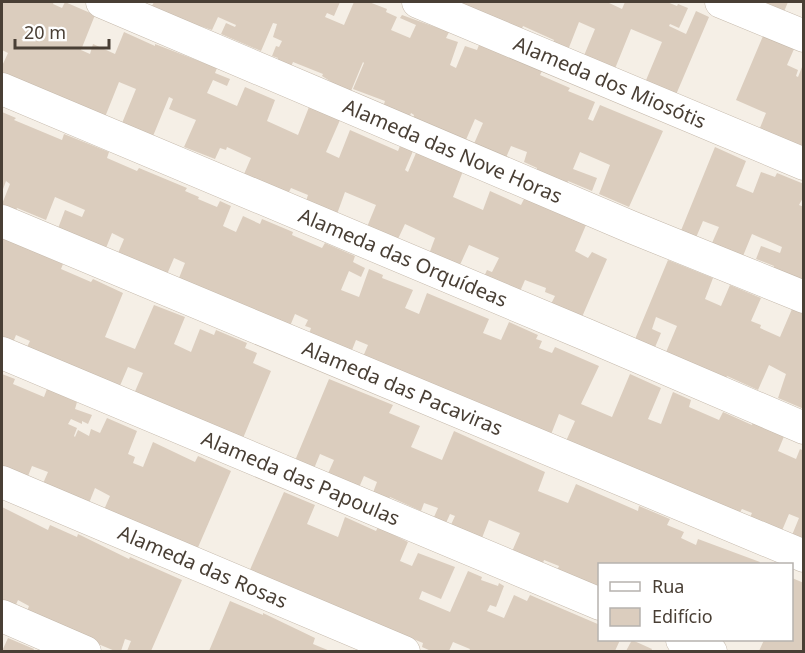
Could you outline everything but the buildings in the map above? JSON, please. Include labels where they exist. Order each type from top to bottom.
[{"type":"street","name":"Alameda das Nove Horas","points":[[102,2],[804,297]]},
{"type":"street","name":"Alameda dos Miosótis","points":[[418,2],[804,164]]},
{"type":"street","points":[[721,2],[804,36]]},
{"type":"street","name":"Alameda das Orquídeas","points":[[2,89],[587,334],[804,428]]},
{"type":"street","name":"Alameda das Pacaviras","points":[[2,221],[804,556]]},
{"type":"street","name":"Alameda das Papoulas","points":[[2,353],[598,603]]},
{"type":"street","name":"Alameda das Rosas","points":[[2,482],[404,651]]},
{"type":"street","points":[[2,616],[85,651]]},
{"type":"street","points":[[687,641],[711,651]]}]
